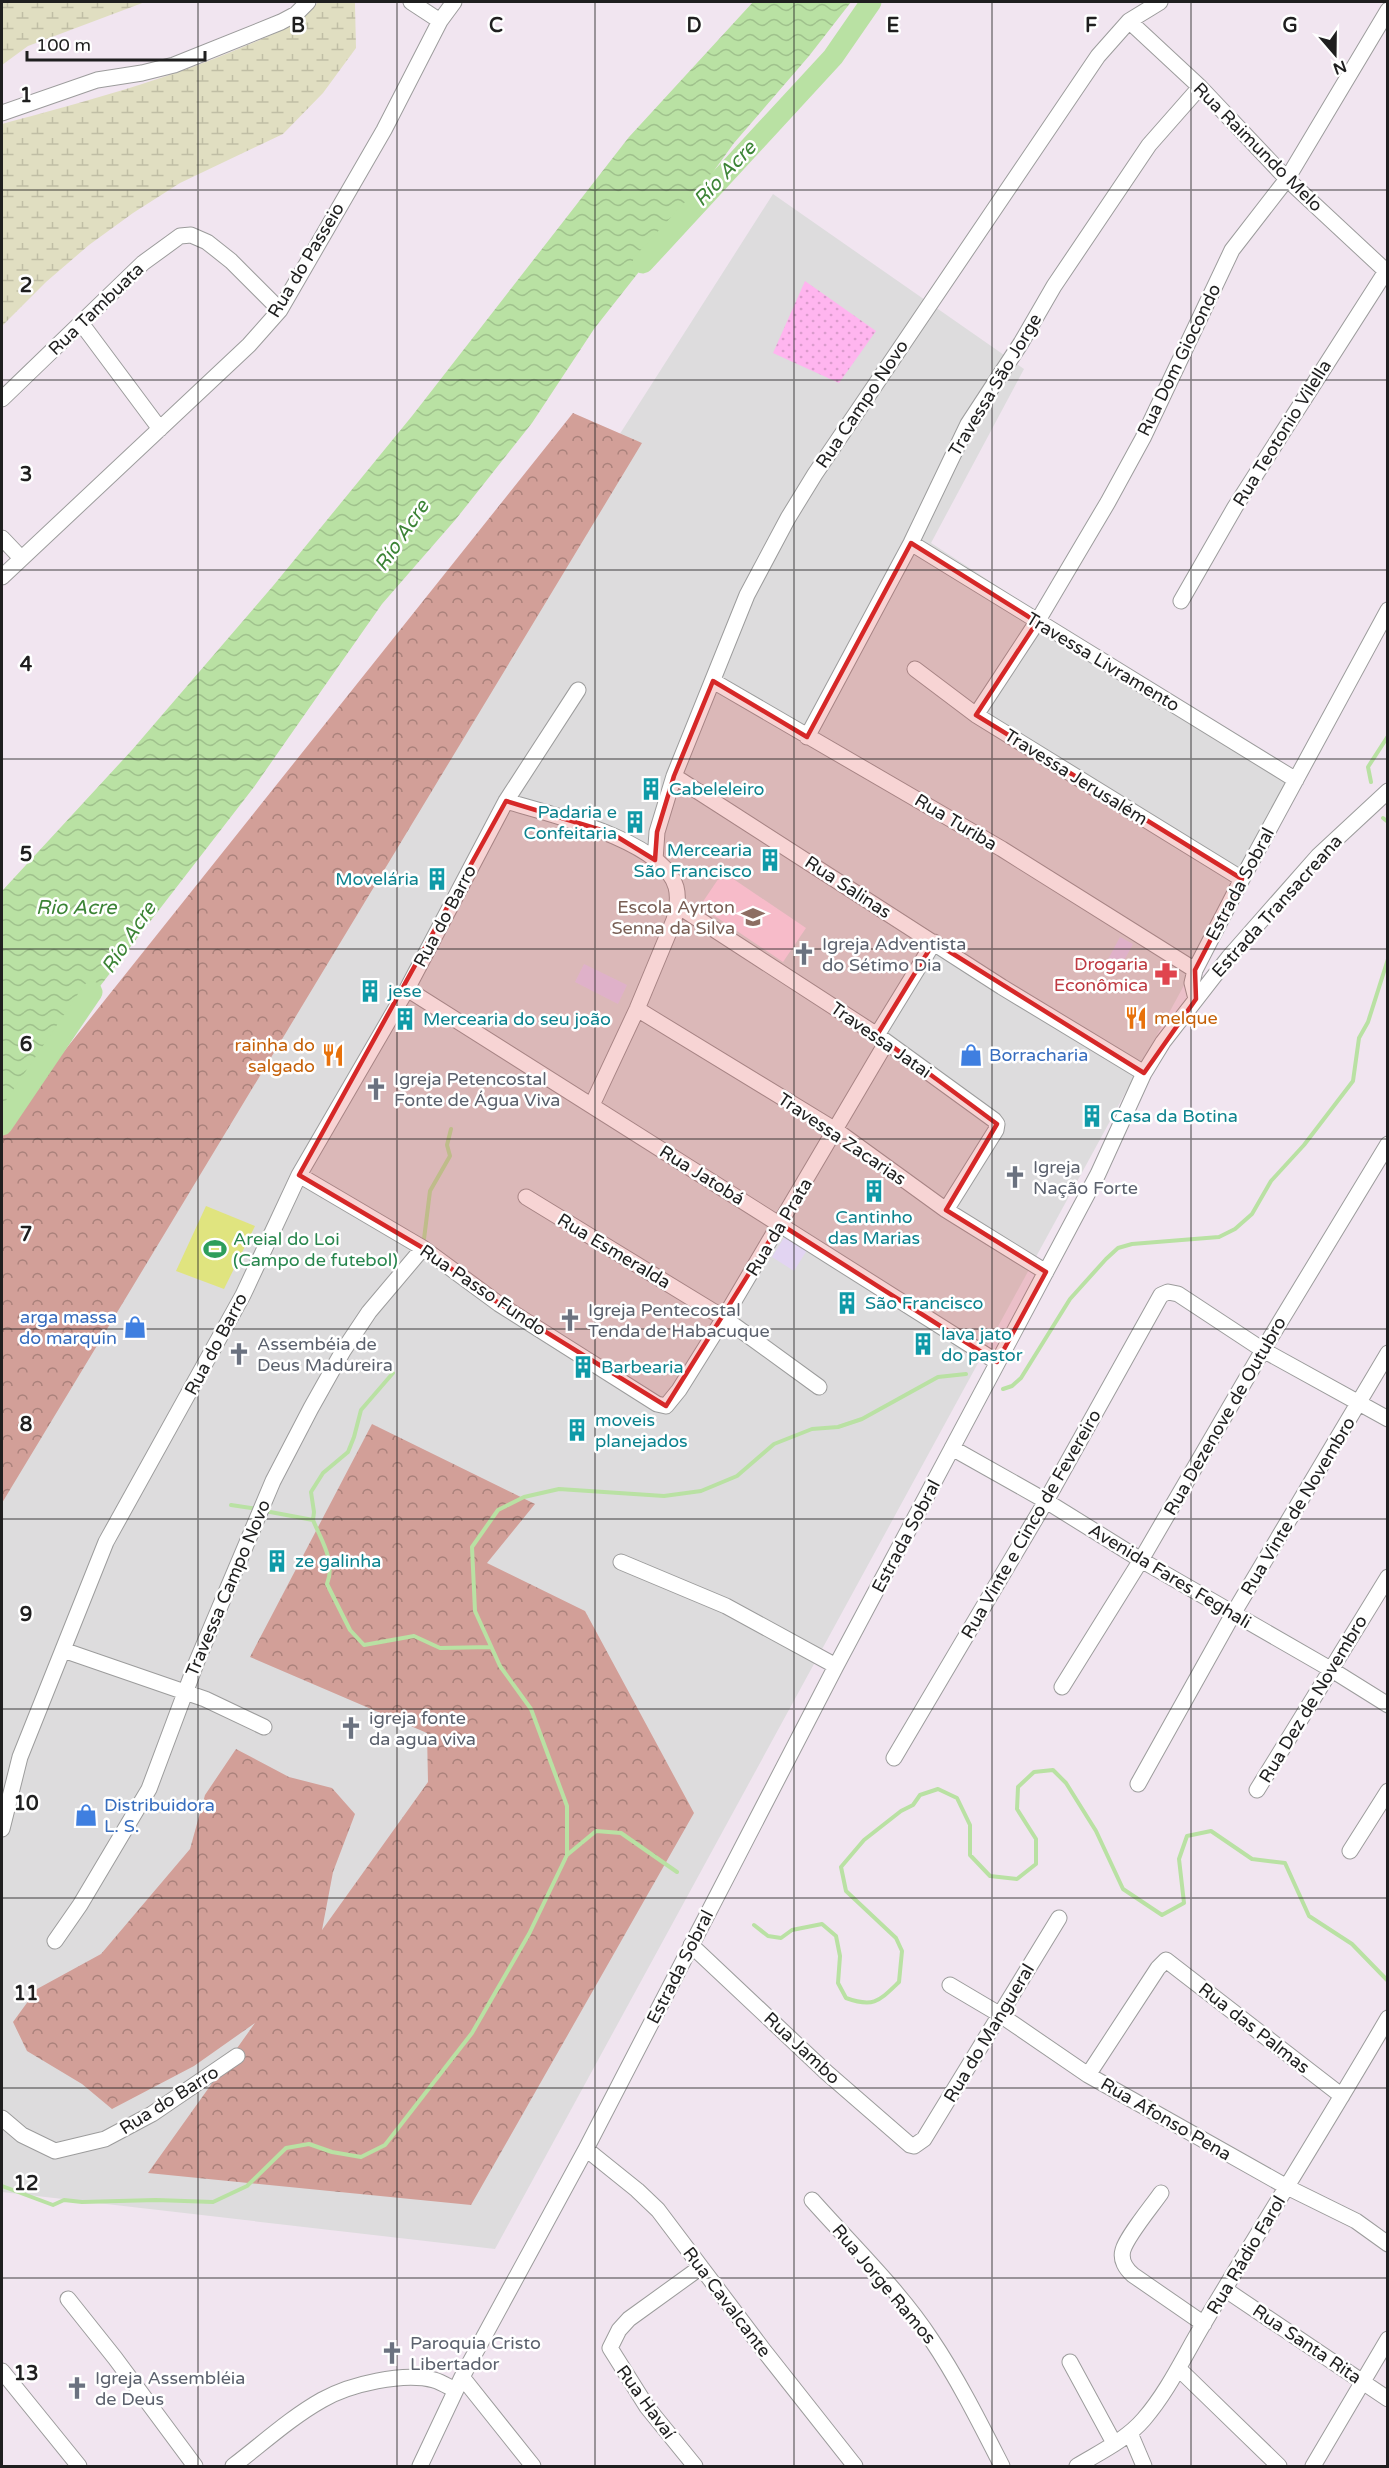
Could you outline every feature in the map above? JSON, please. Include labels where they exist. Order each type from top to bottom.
[{"type":"street","points":[[2,112],[97,80],[142,73],[174,64],[280,22],[296,14],[308,2]]},
{"type":"street","points":[[411,2],[440,21]]},
{"type":"street","name":"Rua do Passeio","points":[[2,577],[249,345],[280,310],[384,130],[440,21],[454,2]]},
{"type":"street","name":"Rua Campo Novo","points":[[660,864],[657,832],[674,776],[747,595],[788,518],[815,474],[1098,56],[1129,21],[1160,2]]},
{"type":"street","name":"Rua Dom Giocondo","points":[[976,715],[1037,622],[1143,438],[1232,250],[1287,179],[1388,10]]},
{"type":"street","name":"Rua Raimundo Melo","points":[[1129,21],[1200,87],[1287,179],[1387,271]]},
{"type":"street","name":"Travessa São Jorge","points":[[807,736],[911,543],[968,424],[1021,343],[1054,286],[1149,146],[1200,87]]},
{"type":"street","name":"Rua Tambuata","points":[[2,399],[164,245],[180,236],[198,236],[223,254],[280,310]]},
{"type":"street","name":"Rua Teotonio Vilella","points":[[1181,601],[1235,507],[1387,271]]},
{"type":"street","points":[[81,323],[160,429]]},
{"type":"street","points":[[2,538],[21,558]]},
{"type":"street","name":"Travessa Livramento","points":[[911,543],[1296,780]]},
{"type":"street","name":"Estrada Sobral","points":[[420,2466],[458,2384],[586,2148],[836,1666],[1098,1174],[1144,1073],[1196,999],[1192,983],[1195,969],[1388,610]]},
{"type":"street","name":"Travessa Jerusalém","points":[[915,669],[976,715],[1242,879]]},
{"type":"street","name":"Rua Turiba","points":[[713,681],[992,843],[1195,969]]},
{"type":"street","name":"Rua do Barro","points":[[2,1829],[20,1757],[106,1542],[243,1295],[299,1175],[407,989],[506,801],[578,690]]},
{"type":"street","name":"Rua Salinas","points":[[674,776],[1002,987],[1144,1073]]},
{"type":"street","name":"Estrada Transacreana","points":[[1196,999],[1318,856],[1388,791]]},
{"type":"street","points":[[506,801],[611,833],[660,864],[676,887],[678,906],[637,1009],[592,1105]]},
{"type":"street","name":"Travessa Jatai","points":[[678,906],[881,1039],[994,1120],[997,1124],[996,1130],[946,1210]]},
{"type":"street","name":"Rua da Prata","points":[[666,1406],[679,1390],[724,1318],[837,1131],[881,1039],[934,942]]},
{"type":"street","name":"Rua Jatobá","points":[[407,989],[997,1362]]},
{"type":"street","name":"Travessa Zacarias","points":[[637,1009],[837,1131],[946,1210],[1046,1272]]},
{"type":"street","name":"Rua Dezenove de Outubro","points":[[1062,1687],[1141,1560],[1263,1350],[1388,1144]]},
{"type":"street","name":"Rua Passo Fundo","points":[[299,1175],[423,1248],[499,1304],[657,1404],[666,1406]]},
{"type":"street","name":"Rua Esmeralda","points":[[526,1197],[724,1318],[819,1387]]},
{"type":"street","name":"Travessa Campo Novo","points":[[55,1941],[80,1905],[149,1788],[185,1691],[273,1480],[311,1408],[342,1351],[369,1312],[423,1248]]},
{"type":"street","name":"Rua Vinte e Cinco de Fevereiro","points":[[894,1758],[1046,1501],[1161,1295],[1168,1292],[1178,1294],[1263,1350]]},
{"type":"street","points":[[1263,1350],[1388,1419]]},
{"type":"street","name":"Rua Vinte de Novembro","points":[[1138,1784],[1233,1614],[1388,1353]]},
{"type":"street","name":"Avenida Fares Feghali","points":[[952,1448],[1046,1501],[1141,1560],[1332,1670],[1388,1705]]},
{"type":"street","points":[[621,1562],[726,1606],[836,1666]]},
{"type":"street","name":"Rua Dez de Novembro","points":[[1257,1791],[1388,1577]]},
{"type":"street","points":[[63,1650],[185,1691],[224,1706],[264,1727]]},
{"type":"street","points":[[1350,1851],[1388,1791]]},
{"type":"street","name":"Rua do Mangueral","points":[[916,2146],[927,2135],[1059,1918]]},
{"type":"street","name":"Rua Jambo","points":[[690,1945],[826,2072],[910,2145],[916,2146]]},
{"type":"street","name":"Rua das Palmas","points":[[1089,2075],[1158,1968],[1166,1960],[1342,2096]]},
{"type":"street","name":"Rua Afonso Pena","points":[[950,1985],[999,2014],[1089,2075],[1287,2187],[1356,2222],[1388,2244]]},
{"type":"street","name":"Rua Rádio Farol","points":[[1077,2466],[1130,2433],[1143,2420],[1180,2370],[1204,2324],[1388,2018]]},
{"type":"street","name":"Rua do Barro","points":[[2,2118],[22,2135],[56,2151],[105,2139],[161,2108],[237,2056]]},
{"type":"street","name":"Rua Cavalcante","points":[[586,2148],[637,2190],[657,2210],[855,2466]]},
{"type":"street","points":[[1161,2193],[1125,2245],[1122,2257],[1125,2266],[1133,2275],[1204,2324]]},
{"type":"street","name":"Rua Jorge Ramos","points":[[812,2200],[905,2305],[931,2338],[961,2388],[1002,2466]]},
{"type":"street","name":"Rua Havaí","points":[[695,2466],[647,2407],[610,2348],[619,2330],[629,2319],[701,2267]]},
{"type":"street","name":"Rua Santa Rita","points":[[1226,2290],[1388,2399]]},
{"type":"street","points":[[68,2300],[115,2358],[195,2466]]},
{"type":"street","points":[[1313,2466],[1388,2339]]},
{"type":"street","points":[[1070,2362],[1114,2443]]},
{"type":"street","points":[[1180,2370],[1279,2466]]},
{"type":"street","points":[[2,2371],[79,2466]]},
{"type":"street","points":[[233,2466],[323,2399],[347,2390],[391,2379],[411,2377],[458,2384],[533,2466]]},
{"type":"street","points":[[1130,2433],[1144,2466]]},
{"type":"highlighted area","points":[[911,543],[1037,622],[976,715],[1242,879],[1195,970],[1196,999],[1144,1073],[934,942],[877,1035],[997,1124],[946,1210],[1046,1272],[997,1362],[780,1224],[666,1406],[494,1300],[423,1248],[299,1175],[506,801],[611,833],[655,860],[657,832],[674,776],[713,681],[807,737]]},
{"type":"shaded area","points":[[773,194],[1024,369],[931,543],[1296,780],[495,2249],[2,2192],[2,1402]]},
{"type":"shaded area","name":"Escola Ayrton Senna da Silva","points":[[723,872],[806,928],[783,962],[700,906]]},
{"type":"shaded area","points":[[1120,937],[1133,944],[1118,972],[1105,965]]},
{"type":"shaded area","points":[[584,964],[627,985],[618,1004],[575,982]]},
{"type":"shaded area","name":"Areial do Loi (Campo de futebol)","points":[[206,1206],[255,1226],[224,1289],[176,1271]]},
{"type":"shaded area","points":[[785,1236],[807,1250],[794,1271],[772,1257]]},
{"type":"green space","points":[[2,2],[145,2],[28,46],[2,65]]},
{"type":"green space","points":[[318,2],[355,2],[356,48],[323,93],[283,134],[180,183],[133,213],[89,245],[46,282],[2,326],[2,124],[125,90],[215,58],[284,29],[303,17]]},
{"type":"green space","points":[[573,413],[642,443],[2,1503],[2,1129]]},
{"type":"green space","points":[[372,1424],[535,1504],[487,1563],[585,1611],[694,1813],[471,2205],[148,2173],[255,2023],[194,2066],[112,2109],[82,2084],[27,2051],[13,2022],[37,1989],[101,1954],[190,1849],[205,1795],[236,1749],[289,1777],[332,1788],[355,1814],[333,1872],[322,1930],[428,1782],[427,1733],[250,1657]]},
{"type":"sand","points":[[805,281],[876,331],[839,383],[773,353]]},
{"type":"water","name":"Rio Acre","points":[[753,2],[851,2],[809,56],[734,143],[664,240],[594,329],[532,423],[456,519],[382,604],[254,787],[2,1113],[2,891],[132,750],[273,586],[412,416],[629,137]]},
{"type":"waterway","name":"Río Acre","points":[[643,263],[833,57],[871,2]]},
{"type":"waterway","points":[[1371,782],[1368,767],[1388,736]]},
{"type":"waterway","points":[[1383,818],[1388,822]]},
{"type":"waterway","points":[[1003,1389],[1012,1386],[1021,1378],[1070,1299],[1118,1248],[1132,1244],[1219,1237],[1235,1229],[1252,1214],[1271,1181],[1304,1145],[1353,1081],[1359,1038],[1368,1022],[1388,959]]},
{"type":"waterway","name":"Río Acre","points":[[2,1125],[92,992]]},
{"type":"waterway","points":[[424,1239],[430,1191],[450,1156],[447,1145],[451,1129]]},
{"type":"waterway","points":[[393,1373],[361,1410],[348,1452],[323,1473],[311,1492],[313,1520],[329,1559],[327,1584],[350,1630],[364,1645],[414,1636],[440,1648],[491,1647]]},
{"type":"waterway","points":[[2,2186],[53,2205],[64,2200],[213,2202],[247,2186],[286,2148],[309,2144],[332,2152],[361,2157],[385,2145],[472,2033],[529,1934],[567,1855],[567,1806],[531,1709],[500,1666],[475,1611],[472,1547],[498,1510],[524,1497],[559,1489],[664,1496],[701,1491],[737,1476],[774,1444],[812,1429],[838,1427],[862,1419],[938,1377],[966,1374]]},
{"type":"waterway","points":[[231,1505],[257,1509]]},
{"type":"waterway","points":[[265,1511],[313,1520]]},
{"type":"waterway","points":[[754,1925],[768,1936],[781,1938],[792,1930],[822,1924],[836,1936],[840,1956],[838,1983],[846,1998],[863,2002],[876,2001],[899,1982],[902,1951],[896,1938],[846,1891],[841,1867],[864,1840],[901,1811],[913,1805],[920,1795],[938,1789],[957,1798],[970,1825],[970,1855],[990,1876],[1017,1879],[1036,1864],[1036,1839],[1017,1809],[1018,1787],[1034,1772],[1053,1770],[1066,1783],[1096,1831],[1123,1889],[1162,1915],[1184,1903],[1179,1859],[1187,1836],[1211,1831],[1252,1859],[1285,1863],[1309,1916],[1352,1944],[1387,1980]]},
{"type":"waterway","points":[[567,1855],[596,1831],[621,1833],[677,1872]]},
{"type":"place","name":"Cabeleleiro","points":[[651,789]]},
{"type":"place","name":"Padaria e Confeitaria","points":[[635,822]]},
{"type":"place","name":"Mercearia São Francisco","points":[[770,860]]},
{"type":"place","name":"Movelária","points":[[437,879]]},
{"type":"place","name":"Escola Ayrton Senna da Silva","points":[[753,917]]},
{"type":"place","name":"Igreja Adventista do Sétimo Dia","points":[[804,954]]},
{"type":"place","name":"Drogaria Econômica","points":[[1166,974]]},
{"type":"place","name":"jese","points":[[370,991]]},
{"type":"place","name":"melque","points":[[1136,1018]]},
{"type":"place","name":"Mercearia do seu joão","points":[[405,1019]]},
{"type":"place","name":"rainha do salgado","points":[[333,1055]]},
{"type":"place","name":"Borracharia","points":[[971,1055]]},
{"type":"place","name":"Igreja Petencostal Fonte de Água Viva","points":[[376,1089]]},
{"type":"place","name":"Casa da Botina","points":[[1092,1116]]},
{"type":"place","name":"Igreja Nação Forte","points":[[1015,1177]]},
{"type":"place","name":"Cantinho das Marias","points":[[874,1191]]},
{"type":"place","name":"Areial do Loi (Campo de futebol)","points":[[215,1249]]},
{"type":"place","name":"São Francisco","points":[[847,1303]]},
{"type":"place","name":"Igreja Pentecostal Tenda de Habacuque","points":[[570,1320]]},
{"type":"place","name":"arga massa do marquin","points":[[135,1327]]},
{"type":"place","name":"lava jato do pastor","points":[[923,1344]]},
{"type":"place","name":"Assembéia de Deus Madureira","points":[[239,1354]]},
{"type":"place","name":"Barbearia","points":[[583,1367]]},
{"type":"place","name":"moveis planejados","points":[[577,1430]]},
{"type":"place","name":"ze galinha","points":[[277,1561]]},
{"type":"place","name":"igreja fonte da agua viva","points":[[351,1728]]},
{"type":"place","name":"Distribuidora L. S.","points":[[86,1815]]},
{"type":"place","name":"Paroquia Cristo Libertador","points":[[392,2353]]},
{"type":"place","name":"Igreja Assembléia de Deus","points":[[77,2388]]}]
